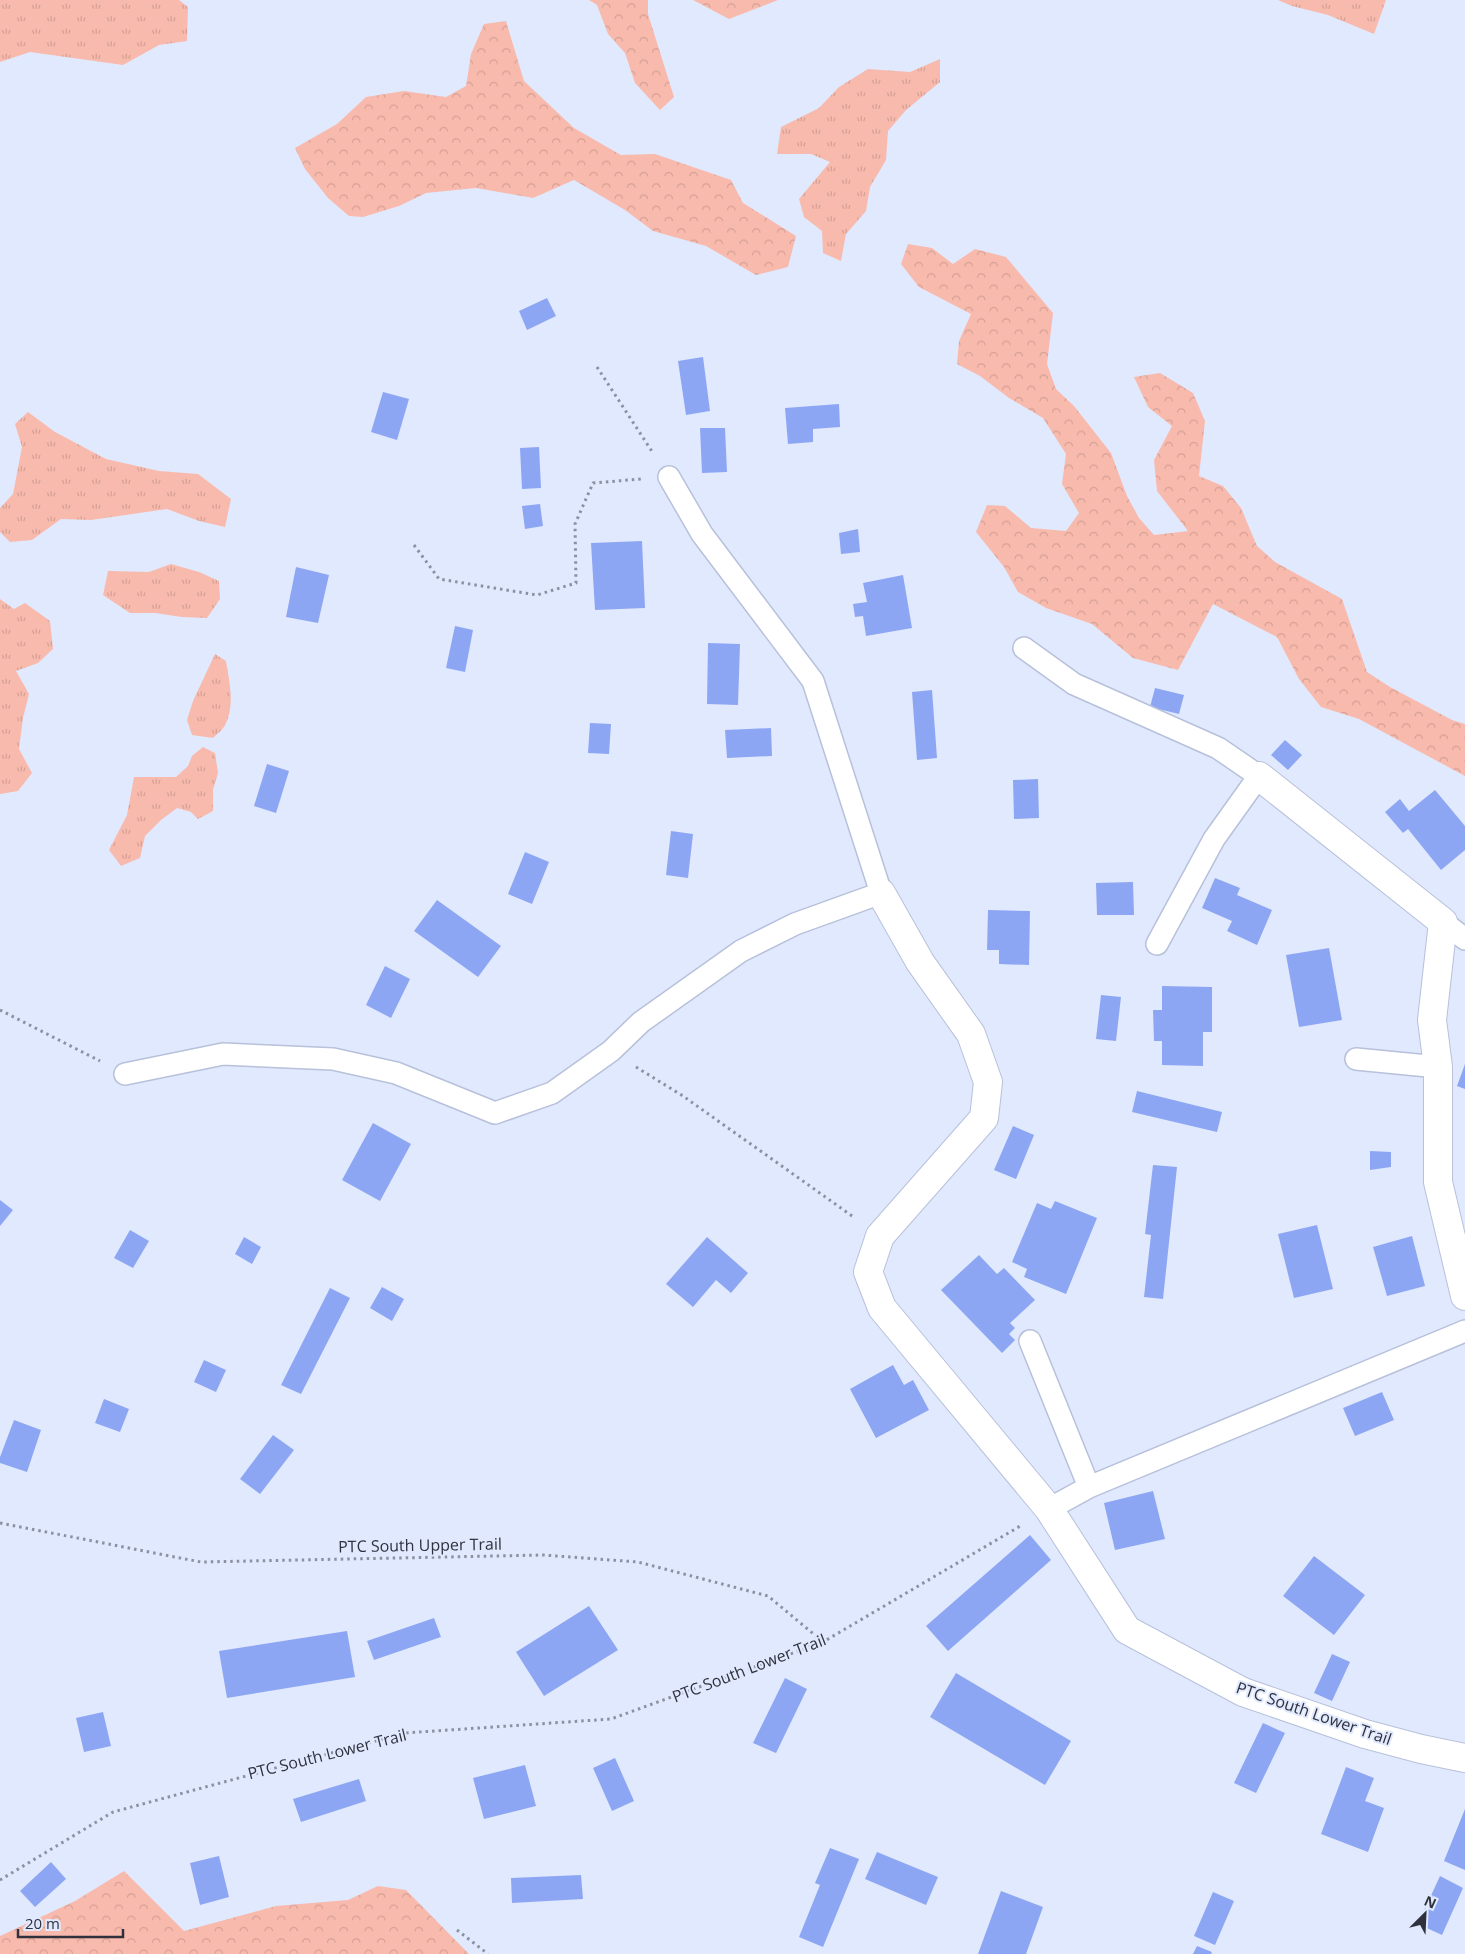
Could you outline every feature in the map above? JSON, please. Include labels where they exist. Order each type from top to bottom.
[{"type":"street","points":[[1259,776],[1443,922],[1432,1020],[1438,1067],[1438,1182],[1465,1296]]},
{"type":"street","points":[[881,893],[920,962],[971,1034],[988,1082],[984,1118],[880,1236],[868,1272],[882,1308],[1049,1508]]},
{"type":"street","name":"PTC South Lower Trail","points":[[1049,1508],[1127,1630],[1243,1692],[1364,1734],[1465,1758]]},
{"type":"lane","points":[[125,1074],[223,1054],[333,1059],[396,1073],[495,1113],[552,1093],[612,1051],[640,1022],[741,950],[795,924],[881,893],[813,681],[702,534],[669,477]]},
{"type":"lane","points":[[1024,648],[1074,684],[1218,748],[1259,776],[1214,839],[1157,944]]},
{"type":"lane","points":[[1443,922],[1465,939]]},
{"type":"lane","points":[[1356,1059],[1438,1067]]},
{"type":"lane","points":[[1049,1508],[1089,1487],[1465,1330]]},
{"type":"lane","points":[[1030,1341],[1089,1487]]},
{"type":"path","points":[[414,545],[439,579],[536,595],[576,583],[575,524],[593,483],[669,477],[597,367]]},
{"type":"path","points":[[0,1010],[125,1074]]},
{"type":"path","points":[[612,1051],[683,1096],[880,1236]]},
{"type":"path","name":"PTC South Lower Trail","points":[[0,1880],[113,1812],[406,1733],[611,1719],[823,1642],[1049,1508]]},
{"type":"path","name":"PTC South Upper Trail","points":[[0,1522],[201,1562],[543,1555],[638,1562],[768,1596],[823,1642]]},
{"type":"path","points":[[457,1930],[488,1954]]},
{"type":"green space","points":[[0,0],[179,0],[188,7],[187,41],[159,45],[123,65],[30,52],[0,62]]},
{"type":"green space","points":[[589,0],[648,0],[648,14],[674,97],[660,110],[635,83],[625,53],[608,34],[597,5]]},
{"type":"green space","points":[[693,0],[778,0],[729,19]]},
{"type":"green space","points":[[1278,0],[1386,0],[1374,34],[1328,15],[1292,6]]},
{"type":"green space","points":[[506,21],[524,81],[574,128],[621,155],[655,154],[731,180],[743,203],[796,236],[788,267],[756,275],[706,246],[653,231],[625,210],[574,180],[533,198],[476,188],[426,193],[399,206],[363,217],[349,216],[328,198],[305,169],[295,148],[337,124],[366,97],[404,91],[446,97],[466,86],[471,54],[484,24]]},
{"type":"green space","points":[[940,59],[940,82],[906,110],[888,131],[886,160],[870,187],[866,211],[846,234],[841,261],[823,253],[822,231],[804,217],[799,199],[830,162],[811,154],[777,154],[781,127],[819,108],[839,87],[868,69],[910,72]]},
{"type":"green space","points":[[908,244],[932,248],[953,264],[975,249],[1006,257],[1053,313],[1047,364],[1056,389],[1074,406],[1111,453],[1127,496],[1139,518],[1154,535],[1188,531],[1157,491],[1154,460],[1172,426],[1148,407],[1134,377],[1160,373],[1193,393],[1205,421],[1199,476],[1223,486],[1241,508],[1257,546],[1275,562],[1342,599],[1367,672],[1390,687],[1452,720],[1465,724],[1465,776],[1359,719],[1321,707],[1299,679],[1277,637],[1213,604],[1178,670],[1133,658],[1092,624],[1046,608],[1018,592],[1004,567],[976,532],[987,505],[1005,506],[1031,528],[1066,531],[1079,513],[1062,484],[1066,454],[1043,418],[1009,398],[980,376],[957,364],[959,341],[971,314],[919,287],[901,264]]},
{"type":"green space","points":[[28,412],[55,432],[106,459],[159,471],[198,474],[231,499],[225,527],[199,521],[167,509],[91,520],[61,519],[32,540],[10,542],[0,532],[0,508],[13,494],[22,447],[15,424]]},
{"type":"green space","points":[[171,564],[199,572],[219,581],[220,599],[207,618],[155,613],[130,613],[103,595],[108,571],[149,572]]},
{"type":"green space","points":[[0,599],[14,609],[25,603],[50,621],[53,649],[38,663],[16,671],[29,694],[23,718],[19,749],[32,773],[18,791],[0,794]]},
{"type":"green space","points":[[215,654],[226,661],[231,700],[229,716],[224,727],[213,738],[192,735],[187,720],[193,701]]},
{"type":"green space","points":[[203,747],[215,753],[218,773],[213,790],[213,811],[198,819],[191,812],[177,808],[161,820],[145,836],[140,858],[121,866],[109,850],[127,815],[134,777],[176,777],[188,766],[192,756]]},
{"type":"green space","points":[[124,1871],[184,1931],[276,1906],[348,1900],[378,1886],[406,1890],[469,1954],[0,1954],[0,1936],[75,1901]]},
{"type":"building","points":[[547,298],[556,316],[527,330],[519,311]]},
{"type":"building","points":[[703,357],[710,411],[686,415],[678,361]]},
{"type":"building","points":[[383,392],[409,399],[397,440],[371,432]]},
{"type":"building","points":[[839,404],[840,427],[813,429],[813,442],[788,444],[785,408]]},
{"type":"building","points":[[700,428],[725,428],[727,472],[702,473]]},
{"type":"building","points":[[539,447],[541,488],[522,489],[520,448]]},
{"type":"building","points":[[540,504],[543,526],[525,529],[522,506]]},
{"type":"building","points":[[858,529],[860,552],[841,554],[839,533]]},
{"type":"building","points":[[642,541],[645,608],[595,610],[591,543]]},
{"type":"building","points":[[296,567],[329,575],[318,623],[286,617]]},
{"type":"building","points":[[903,575],[912,628],[866,636],[863,616],[855,617],[853,604],[867,602],[863,583]]},
{"type":"building","points":[[455,626],[473,630],[465,672],[446,668]]},
{"type":"building","points":[[708,643],[740,644],[738,705],[707,704]]},
{"type":"building","points":[[1155,688],[1184,695],[1179,714],[1150,707]]},
{"type":"building","points":[[932,690],[937,758],[917,760],[912,692]]},
{"type":"building","points":[[590,723],[611,724],[609,754],[588,753]]},
{"type":"building","points":[[771,728],[772,756],[727,758],[725,730]]},
{"type":"building","points":[[1285,740],[1302,755],[1288,770],[1271,755]]},
{"type":"building","points":[[267,764],[289,771],[276,813],[254,806]]},
{"type":"building","points":[[1038,779],[1039,818],[1014,819],[1013,780]]},
{"type":"building","points":[[1435,790],[1465,826],[1465,850],[1441,870],[1408,829],[1403,833],[1385,812],[1400,799],[1409,811]]},
{"type":"building","points":[[671,831],[693,834],[688,878],[666,875]]},
{"type":"building","points":[[525,852],[549,862],[532,904],[508,894]]},
{"type":"building","points":[[1215,878],[1240,888],[1237,895],[1272,910],[1257,945],[1227,931],[1232,921],[1202,908]]},
{"type":"building","points":[[1133,882],[1134,915],[1097,915],[1096,883]]},
{"type":"building","points":[[437,900],[501,946],[478,977],[414,931]]},
{"type":"building","points":[[988,910],[1030,911],[1029,965],[999,964],[999,950],[987,950]]},
{"type":"building","points":[[1329,948],[1342,1020],[1299,1027],[1286,955]]},
{"type":"building","points":[[385,966],[410,979],[391,1018],[366,1005]]},
{"type":"building","points":[[1162,986],[1212,987],[1212,1032],[1203,1032],[1203,1066],[1162,1065],[1162,1041],[1154,1041],[1153,1010],[1162,1010]]},
{"type":"building","points":[[1101,995],[1121,997],[1116,1041],[1096,1039]]},
{"type":"building","points":[[1465,1064],[1465,1089],[1457,1086]]},
{"type":"building","points":[[1137,1091],[1222,1112],[1217,1132],[1132,1112]]},
{"type":"building","points":[[373,1123],[411,1144],[380,1201],[342,1180]]},
{"type":"building","points":[[1013,1126],[1034,1135],[1016,1179],[994,1170]]},
{"type":"building","points":[[1370,1151],[1391,1152],[1391,1167],[1370,1170]]},
{"type":"building","points":[[1153,1165],[1177,1167],[1163,1299],[1144,1297],[1151,1235],[1145,1234]]},
{"type":"building","points":[[0,1200],[13,1210],[0,1226]]},
{"type":"building","points":[[1055,1201],[1097,1218],[1066,1294],[1024,1277],[1027,1269],[1012,1262],[1037,1203],[1051,1209]]},
{"type":"building","points":[[1317,1225],[1333,1289],[1294,1298],[1278,1234]]},
{"type":"building","points":[[130,1230],[149,1241],[133,1268],[114,1258]]},
{"type":"building","points":[[1412,1236],[1425,1286],[1387,1296],[1373,1247]]},
{"type":"building","points":[[244,1237],[261,1247],[252,1264],[235,1254]]},
{"type":"building","points":[[707,1237],[748,1273],[731,1293],[716,1280],[693,1307],[666,1284]]},
{"type":"building","points":[[979,1255],[997,1274],[1004,1268],[1035,1300],[1010,1323],[1015,1328],[1009,1334],[1015,1340],[1002,1353],[941,1290]]},
{"type":"building","points":[[382,1287],[404,1299],[392,1321],[370,1308]]},
{"type":"building","points":[[330,1288],[350,1298],[301,1394],[281,1385]]},
{"type":"building","points":[[204,1360],[226,1370],[216,1392],[194,1382]]},
{"type":"building","points":[[893,1365],[904,1385],[913,1380],[929,1410],[876,1438],[850,1389]]},
{"type":"building","points":[[1382,1392],[1394,1420],[1355,1436],[1343,1408]]},
{"type":"building","points":[[104,1399],[129,1409],[120,1432],[95,1423]]},
{"type":"building","points":[[14,1420],[41,1430],[27,1472],[0,1463],[0,1457]]},
{"type":"building","points":[[273,1435],[294,1450],[260,1494],[240,1479]]},
{"type":"building","points":[[1153,1491],[1165,1539],[1115,1550],[1104,1503]]},
{"type":"building","points":[[1030,1535],[1051,1560],[948,1651],[926,1626]]},
{"type":"building","points":[[1314,1556],[1365,1595],[1334,1635],[1283,1596]]},
{"type":"building","points":[[589,1606],[618,1650],[544,1696],[516,1652]]},
{"type":"building","points":[[434,1618],[441,1637],[374,1660],[367,1641]]},
{"type":"building","points":[[347,1631],[355,1677],[227,1698],[219,1651]]},
{"type":"building","points":[[1332,1654],[1350,1662],[1332,1701],[1314,1693]]},
{"type":"building","points":[[956,1673],[1071,1741],[1045,1785],[930,1717]]},
{"type":"building","points":[[785,1678],[807,1689],[776,1753],[753,1743]]},
{"type":"building","points":[[103,1712],[111,1746],[84,1752],[76,1718]]},
{"type":"building","points":[[1263,1723],[1285,1733],[1256,1793],[1234,1783]]},
{"type":"building","points":[[615,1758],[634,1801],[612,1811],[593,1768]]},
{"type":"building","points":[[525,1765],[536,1806],[484,1819],[473,1778]]},
{"type":"building","points":[[1346,1767],[1374,1778],[1365,1801],[1384,1808],[1368,1852],[1321,1834]]},
{"type":"building","points":[[359,1779],[366,1801],[301,1822],[293,1799]]},
{"type":"building","points":[[1465,1809],[1465,1870],[1444,1861]]},
{"type":"building","points":[[830,1848],[859,1859],[823,1947],[799,1937],[820,1885],[815,1883]]},
{"type":"building","points":[[877,1852],[938,1877],[926,1905],[865,1879]]},
{"type":"building","points":[[219,1856],[229,1897],[200,1905],[190,1863]]},
{"type":"building","points":[[51,1862],[66,1879],[35,1907],[20,1891]]},
{"type":"building","points":[[581,1875],[583,1899],[512,1903],[511,1878]]},
{"type":"building","points":[[1440,1876],[1463,1888],[1442,1935],[1418,1924]]},
{"type":"building","points":[[1001,1891],[1043,1907],[1026,1954],[978,1954]]},
{"type":"building","points":[[1213,1892],[1234,1901],[1215,1945],[1194,1936]]},
{"type":"building","points":[[1197,1946],[1212,1952],[1211,1954],[1193,1954]]}]
